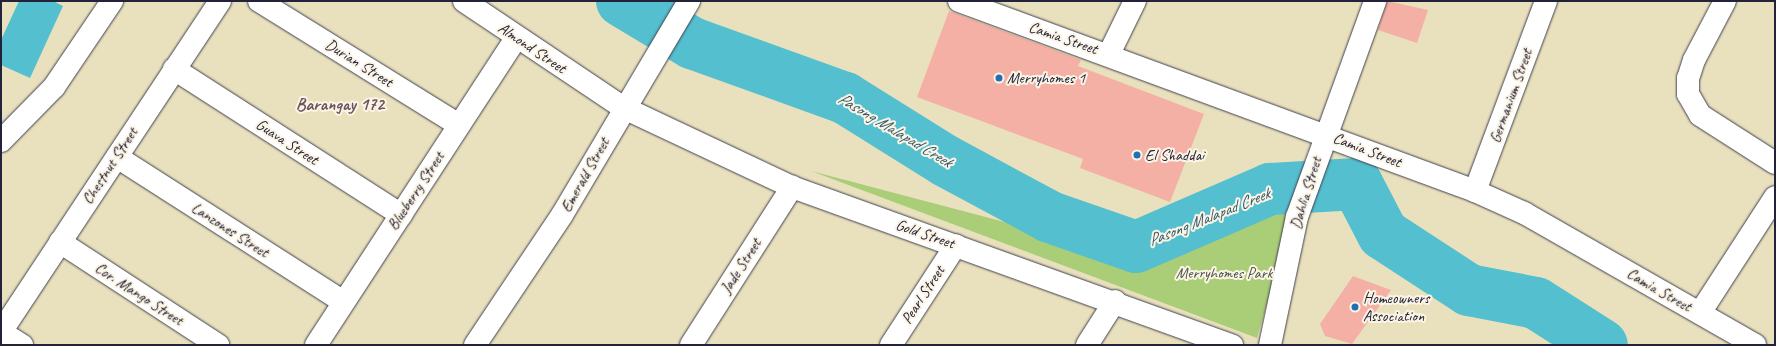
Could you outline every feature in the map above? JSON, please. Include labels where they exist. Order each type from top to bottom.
[{"type":"street","points":[[1,141],[54,87],[112,1]]},
{"type":"street","name":"Chestnut Street","points":[[1,332],[220,1]]},
{"type":"street","name":"Durian Street","points":[[259,1],[459,125]]},
{"type":"street","name":"Almond Street","points":[[464,1],[516,38],[624,108]]},
{"type":"street","name":"Emerald Street","points":[[475,345],[562,215],[624,108],[689,1]]},
{"type":"street","name":"Camia Street","points":[[959,1],[1109,54],[1475,191],[1524,213],[1755,345]]},
{"type":"street","points":[[1109,54],[1134,1]]},
{"type":"street","name":"Dahlia Street","points":[[1270,345],[1297,217],[1325,134],[1375,1]]},
{"type":"street","name":"Germanium Street","points":[[1475,191],[1546,1]]},
{"type":"street","points":[[1725,1],[1694,60],[1688,78],[1688,94],[1700,115],[1775,163]]},
{"type":"street","name":"Blueberry Street","points":[[316,345],[516,38]]},
{"type":"street","name":"Guava Street","points":[[174,70],[401,215]]},
{"type":"street","name":"Gold Street","points":[[624,108],[792,187],[1115,301],[1232,345]]},
{"type":"street","name":"Lanzones Street","points":[[117,157],[344,302]]},
{"type":"street","name":"Jade Street","points":[[690,345],[792,187]]},
{"type":"street","points":[[1700,313],[1775,196]]},
{"type":"street","name":"Cor. Mango Street","points":[[60,242],[218,345]]},
{"type":"street","name":"Pearl Street","points":[[891,345],[956,245]]},
{"type":"street","points":[[1087,345],[1115,301]]},
{"type":"street","points":[[1,332],[22,345]]},
{"type":"green space","name":"Merryhomes Park","points":[[811,171],[1142,258],[1267,200],[1296,204],[1257,338]]},
{"type":"water","points":[[19,1],[53,1],[63,6],[30,78],[1,65],[1,40]]},
{"type":"building","points":[[1387,1],[1428,10],[1417,43],[1378,30]]},
{"type":"building","points":[[949,11],[1081,60],[1078,66],[1204,114],[1170,202],[1080,168],[1083,159],[917,97]]},
{"type":"building","name":"Homeowners Association","points":[[1353,276],[1391,290],[1352,344],[1325,336],[1320,324]]},
{"type":"waterway","name":"Pasong Malapad Creek","points":[[622,1],[692,43],[845,98],[946,161],[1050,217],[1136,247],[1270,189],[1357,184],[1383,234],[1469,290],[1536,303],[1602,345]]},
{"type":"place","name":"Merryhomes 1","points":[[999,78]]},
{"type":"place","name":"El Shaddai","points":[[1137,155]]},
{"type":"place","name":"Homeowners Association","points":[[1355,307]]},
{"type":"district","name":"Barangay 172","points":[[340,104]]}]
